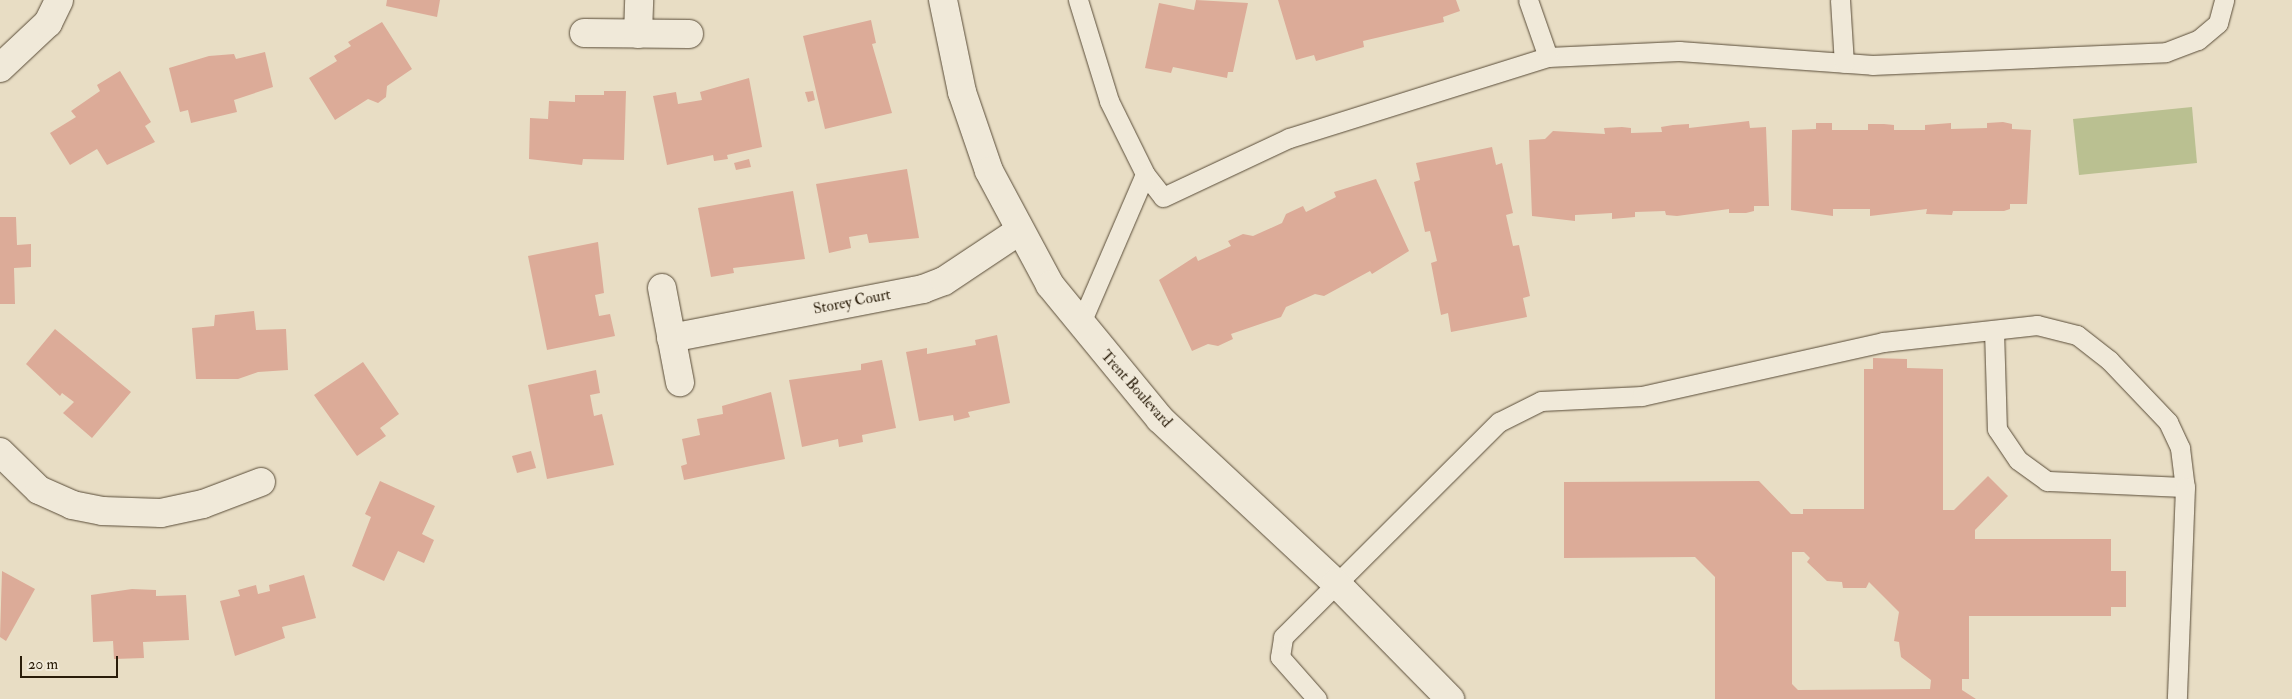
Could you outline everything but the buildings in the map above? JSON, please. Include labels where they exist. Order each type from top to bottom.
[{"type":"street","points":[[0,68],[48,23],[59,0]]},
{"type":"street","points":[[638,34],[639,0]]},
{"type":"street","name":"Trent Boulevard","points":[[943,0],[962,92],[989,171],[1019,231],[1080,325],[1160,419],[1336,583],[1450,699]]},
{"type":"street","points":[[584,33],[690,34]]},
{"type":"street","name":"Storey Court","points":[[671,338],[923,289],[944,281],[1019,231]]},
{"type":"street","points":[[662,288],[680,382]]},
{"type":"street","points":[[0,452],[39,490],[72,505],[102,511],[160,513],[203,504],[261,482]]},
{"type":"lane","points":[[1078,0],[1109,101],[1145,174],[1163,197],[1289,138],[1548,57],[1679,51],[1844,63],[2166,52],[2198,40],[2218,24],[2224,0]]},
{"type":"lane","points":[[1528,0],[1548,57]]},
{"type":"lane","points":[[1840,0],[1844,63]]},
{"type":"lane","points":[[1080,325],[1145,174]]},
{"type":"lane","points":[[1317,699],[1280,657],[1283,637],[1499,422],[1541,401],[1642,396],[1882,342],[2037,326],[2077,335],[2109,360],[2168,422],[2180,448],[2185,488],[2177,699]]},
{"type":"lane","points":[[1994,330],[1998,430],[2018,460],[2047,481],[2185,488]]},
{"type":"green space","points":[[2192,107],[2197,163],[2079,175],[2073,119]]}]
